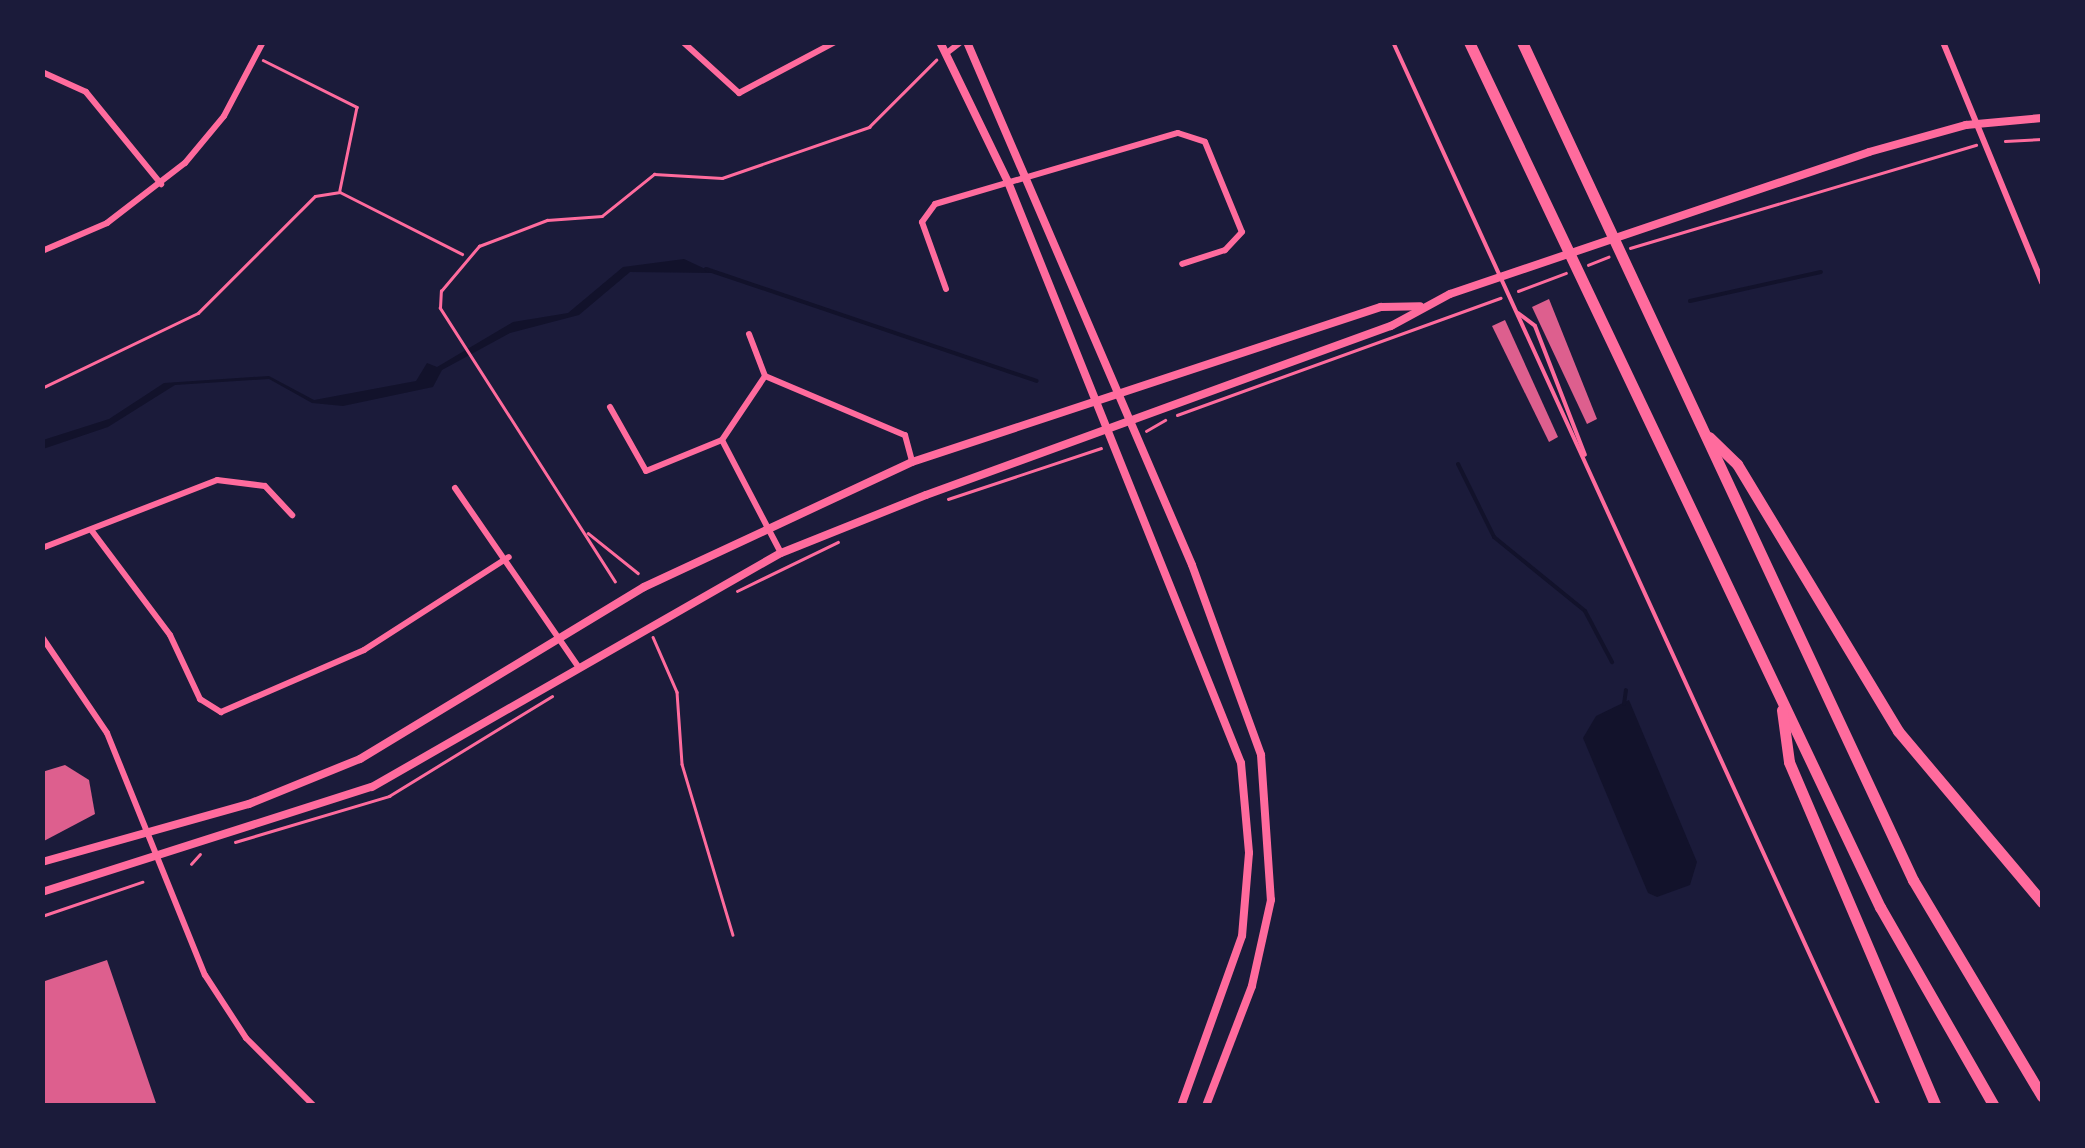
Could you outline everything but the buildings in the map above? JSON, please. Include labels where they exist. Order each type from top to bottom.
[{"type":"highway","points":[[1469,42],[1908,964],[1994,1106]]},
{"type":"highway","points":[[1522,42],[1913,880],[2042,1096]]},
{"type":"highway","points":[[1702,430],[1738,464],[1898,731],[2042,902]]},
{"type":"highway","points":[[1780,696],[1789,762],[1936,1106]]},
{"type":"street","points":[[42,251],[107,224],[161,184],[211,134],[263,42]]},
{"type":"street","points":[[683,42],[739,93],[836,42]]},
{"type":"street","points":[[940,42],[1008,182],[1232,733],[1246,810],[1242,936],[1181,1106]]},
{"type":"street","points":[[948,52],[964,42],[1031,178],[1237,679],[1270,806],[1264,941],[1206,1106]]},
{"type":"street","points":[[1943,42],[1980,122],[2042,282]]},
{"type":"street","points":[[42,72],[86,92],[161,184]]},
{"type":"street","points":[[42,892],[372,787],[577,665],[781,553],[1391,326],[1420,306],[1980,122],[2042,118]]},
{"type":"street","points":[[946,289],[924,235],[927,212],[1008,182],[1178,133],[1205,142],[1242,232],[1225,250],[1182,264]]},
{"type":"street","points":[[2032,260],[2042,258]]},
{"type":"street","points":[[42,862],[148,831],[360,759],[562,638],[764,524],[912,462],[1121,396],[1380,307],[1420,306]]},
{"type":"street","points":[[750,334],[765,376],[904,435],[912,462]]},
{"type":"street","points":[[610,408],[646,470],[722,440],[765,376]]},
{"type":"street","points":[[722,440],[781,553]]},
{"type":"street","points":[[42,548],[92,532],[216,480],[265,486],[292,514]]},
{"type":"street","points":[[454,488],[509,558],[577,665]]},
{"type":"street","points":[[92,532],[170,635],[200,699],[221,712],[354,656],[509,558]]},
{"type":"street","points":[[42,636],[107,733],[206,975],[246,1038],[314,1106]]},
{"type":"street","points":[[881,1106],[1008,1106]]},
{"type":"lane","points":[[1393,42],[1518,313],[1561,422],[1586,458]]},
{"type":"lane","points":[[1518,313],[1545,348],[1586,458],[1878,1106]]},
{"type":"path","points":[[256,58],[357,108],[358,135],[338,168],[340,192]]},
{"type":"path","points":[[616,582],[436,298],[464,256],[547,220],[602,216],[654,174],[722,178],[870,128],[936,60]]},
{"type":"path","points":[[2005,142],[2042,138]]},
{"type":"path","points":[[1155,428],[1646,242],[1978,144]]},
{"type":"path","points":[[42,388],[198,313],[315,196],[340,192],[464,256]]},
{"type":"path","points":[[946,500],[1099,449]]},
{"type":"path","points":[[586,532],[638,573]]},
{"type":"path","points":[[652,636],[677,692],[682,764],[733,934]]},
{"type":"path","points":[[42,916],[142,882]]},
{"type":"shaded area","points":[[684,259],[714,273],[630,272],[579,315],[510,333],[442,370],[433,387],[343,406],[312,403],[269,379],[175,385],[108,427],[43,449],[43,440],[109,419],[164,383],[269,376],[314,400],[416,381],[427,363],[437,367],[513,322],[568,313],[623,267]]},
{"type":"shaded area","points":[[1629,700],[1697,862],[1690,885],[1657,897],[1648,893],[1583,738],[1596,716]]},
{"type":"waterway","points":[[706,269],[1037,381]]},
{"type":"waterway","points":[[1690,301],[1821,272]]},
{"type":"waterway","points":[[1458,464],[1494,537],[1585,611],[1612,662]]},
{"type":"waterway","points":[[1624,704],[1626,690]]}]
